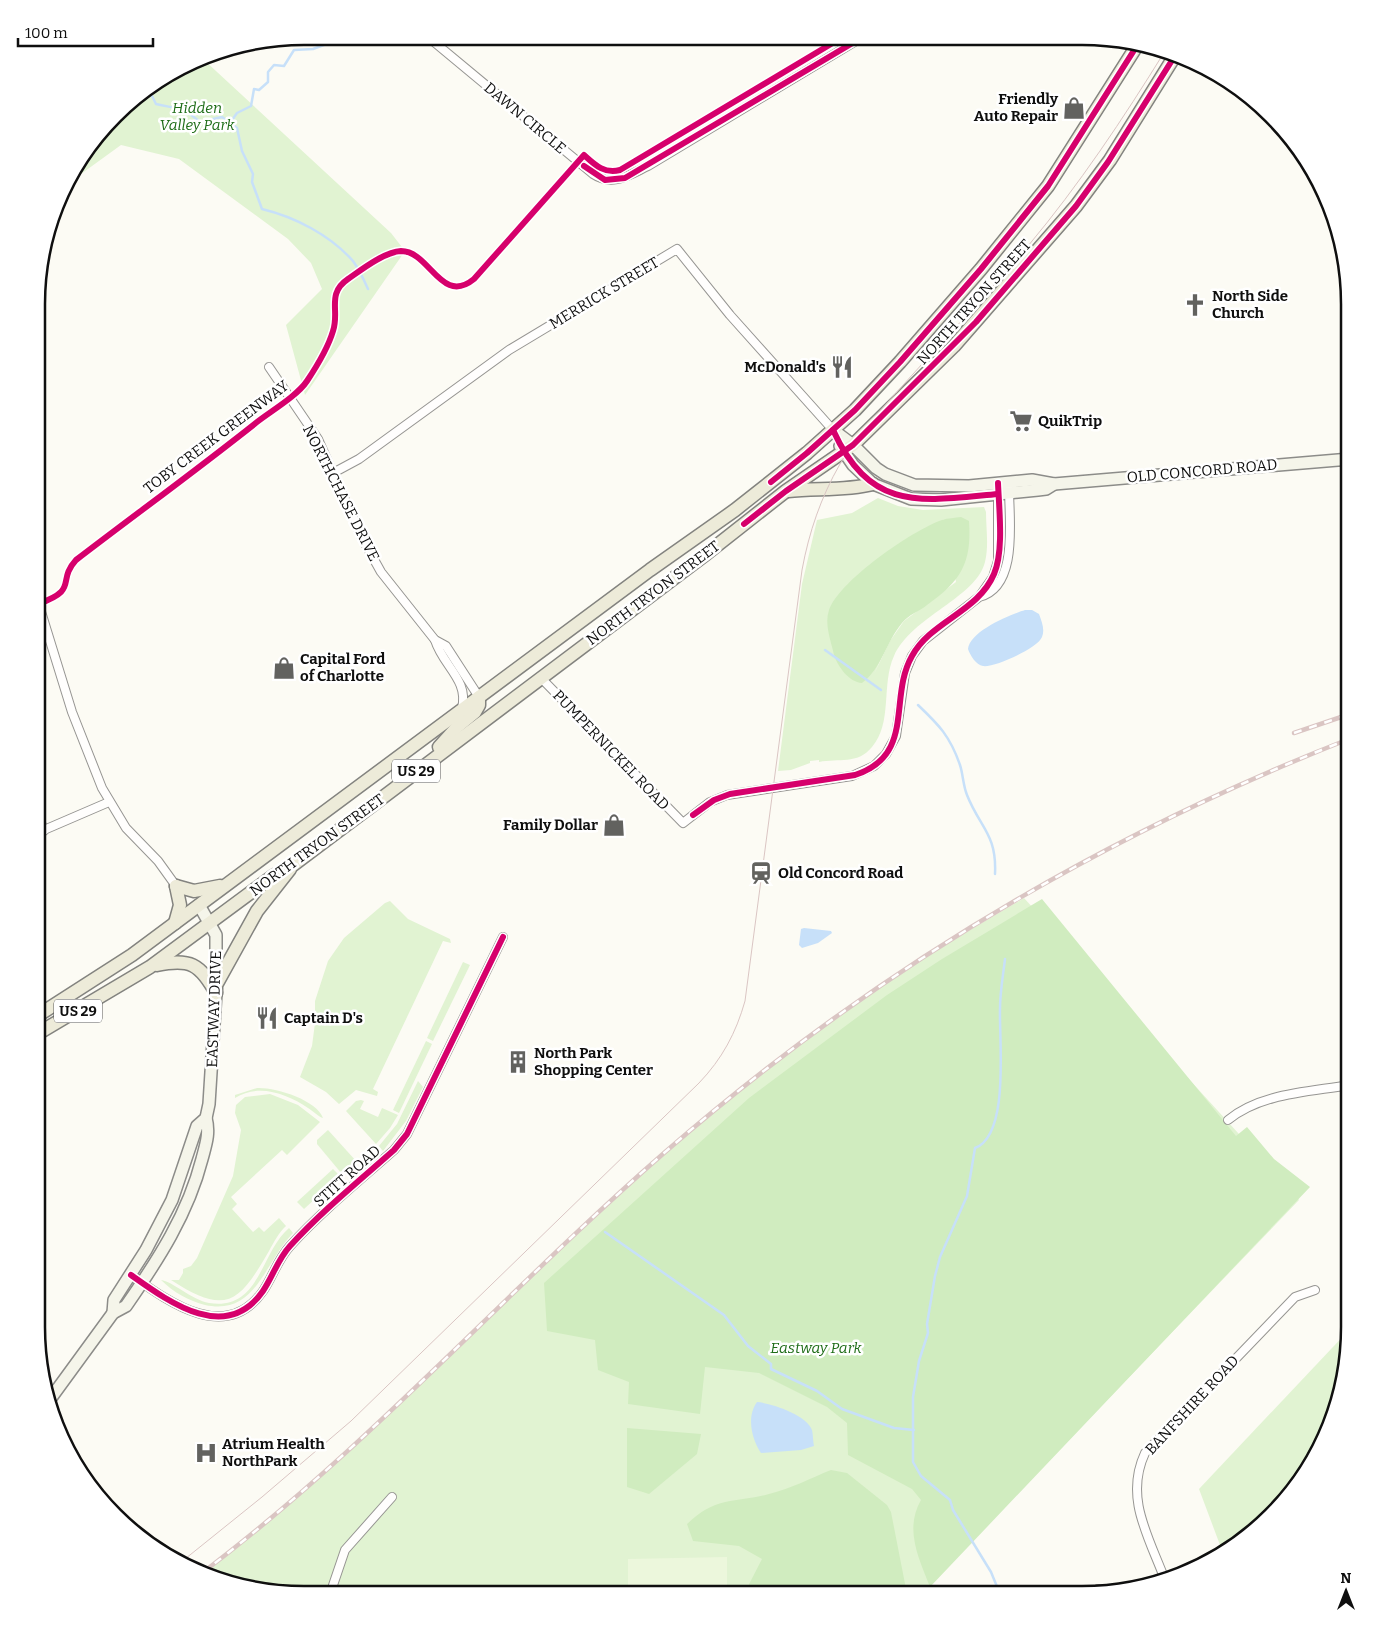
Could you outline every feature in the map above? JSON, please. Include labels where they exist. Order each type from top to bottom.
[{"type":"main road","name":"NORTH TRYON STREET","points":[[45,1011],[110,970],[175,923],[462,708],[735,510],[833,430],[900,362],[1048,186],[1134,50]]},
{"type":"main road","name":"NORTH TRYON STREET","points":[[45,1029],[150,967],[274,876],[293,865],[540,677],[706,554],[786,491],[848,449],[954,346],[1076,206],[1110,160],[1171,61]]},
{"type":"main road","name":"OLD CONCORD ROAD","points":[[833,430],[873,484],[898,495],[926,500],[1004,488],[1038,480],[1054,484],[1341,460]]},
{"type":"main road","name":"OLD CONCORD ROAD","points":[[848,449],[863,457],[880,471],[914,486],[1004,488]]},
{"type":"main road","points":[[786,491],[814,488],[847,489],[873,484]]},
{"type":"main road","points":[[417,771],[458,726],[475,712],[479,704],[479,697]]},
{"type":"main road","points":[[150,967],[178,961],[188,963],[204,973],[216,989],[257,911],[293,865]]},
{"type":"main road","points":[[175,923],[180,905],[176,886],[194,891],[225,885]]},
{"type":"main road","name":"EASTWAY DRIVE","points":[[54,1394],[113,1313],[126,1306],[142,1283],[176,1227],[198,1175],[209,1129],[206,1118],[213,1071],[216,989],[216,941],[210,924],[199,905]]},
{"type":"main road","name":"EASTWAY DRIVE","points":[[113,1313],[114,1300],[131,1275],[172,1200],[197,1126],[206,1118]]},
{"type":"street","name":"DAWN CIRCLE","points":[[438,45],[593,174],[612,180],[625,178],[648,166],[849,45]]},
{"type":"street","name":"MERRICK STREET","points":[[333,473],[359,459],[509,350],[677,248],[730,315],[833,430]]},
{"type":"street","name":"NORTHCHASE DRIVE","points":[[269,366],[318,440],[350,512],[377,564],[404,603],[435,640],[446,646],[479,697]]},
{"type":"street","name":"PUMPERNICKEL ROAD","points":[[540,677],[683,823],[710,802],[722,796],[852,776],[874,766],[886,754],[896,736],[905,673],[912,656],[923,641],[979,597],[993,577],[998,561],[1004,488]]},
{"type":"street","points":[[45,625],[72,712],[109,802],[126,828],[158,861],[176,886]]},
{"type":"street","name":"NORTHCHASE DRIVE","points":[[435,640],[439,652],[463,689],[462,708]]},
{"type":"street","points":[[45,830],[109,802]]},
{"type":"street","name":"STITT ROAD","points":[[131,1275],[189,1311],[205,1316],[233,1314],[255,1300],[289,1247],[394,1150],[407,1134],[503,937]]},
{"type":"street","points":[[1228,1120],[1239,1111],[1263,1101],[1341,1086]]},
{"type":"street","name":"BANFSHIRE ROAD","points":[[1163,1573],[1136,1495],[1136,1476],[1145,1453],[1295,1297],[1315,1290]]},
{"type":"street","points":[[333,1586],[345,1550],[392,1497]]},
{"type":"green space","name":"Hidden Valley Park","points":[[208,64],[391,233],[405,251],[305,395],[286,325],[322,289],[311,263],[288,239],[179,159],[121,145],[81,174],[109,133],[133,109],[160,89]]},
{"type":"green space","points":[[878,498],[898,506],[923,510],[984,507],[987,537],[985,562],[979,575],[970,586],[928,618],[903,642],[894,656],[888,679],[885,715],[878,737],[872,747],[866,753],[854,759],[810,761],[810,763],[791,770],[778,771],[802,584],[817,520],[852,513]],"holes":[[[944,519],[956,582],[904,621],[890,641],[874,674]]]},
{"type":"green space","points":[[961,517],[969,521],[969,536],[966,560],[956,579],[939,596],[905,620],[869,677],[862,683],[848,677],[836,660],[828,632],[829,610],[836,598],[862,571],[896,545],[944,519]]},
{"type":"green space","name":"Eastway Park","points":[[1024,898],[1299,1200],[929,1586],[304,1586],[254,1581],[211,1568],[260,1529],[368,1434],[524,1283],[663,1155],[763,1072],[833,1020],[934,952]]},
{"type":"green space","name":"Eastway Park","points":[[1042,899],[1236,1136],[1247,1127],[1274,1159],[1310,1187],[930,1586],[918,1555],[913,1533],[916,1511],[921,1500],[912,1489],[848,1455],[847,1423],[827,1407],[759,1373],[705,1367],[700,1414],[628,1404],[629,1382],[598,1370],[595,1340],[547,1331],[544,1283],[749,1098],[887,995],[942,959]]},
{"type":"green space","points":[[390,901],[408,919],[450,939],[451,943],[443,941],[373,1089],[378,1092],[377,1096],[356,1090],[339,1104],[326,1092],[300,1077],[312,1046],[315,1001],[328,961],[344,938],[385,903]]},
{"type":"green space","points":[[463,962],[470,965],[433,1041],[427,1038]]},
{"type":"green space","points":[[426,1041],[432,1044],[399,1113],[393,1110]]},
{"type":"green space","points":[[418,1081],[423,1087],[406,1121],[383,1151],[379,1146],[397,1124]]},
{"type":"green space","points":[[257,1088],[284,1092],[304,1100],[313,1106],[323,1118],[291,1098],[273,1092],[254,1091],[235,1098],[235,1095]]},
{"type":"green space","points":[[270,1094],[298,1105],[320,1122],[287,1155],[282,1150],[231,1197],[237,1204],[232,1209],[253,1232],[259,1227],[264,1232],[279,1218],[286,1226],[277,1237],[249,1283],[239,1293],[229,1298],[218,1300],[205,1298],[171,1280],[179,1280],[183,1269],[191,1266],[197,1258],[233,1176],[241,1130],[235,1113],[236,1105],[245,1097]]},
{"type":"green space","points":[[356,1101],[364,1101],[360,1109],[378,1117],[382,1108],[398,1115],[376,1144],[346,1111]]},
{"type":"green space","points":[[328,1130],[356,1161],[342,1174],[317,1144],[317,1140]]},
{"type":"green space","points":[[333,1169],[340,1176],[304,1209],[297,1202]]},
{"type":"green space","points":[[289,1228],[293,1233],[257,1284],[248,1295],[236,1303],[222,1306],[205,1305],[176,1292],[161,1280],[209,1303],[226,1303],[239,1298],[257,1278],[271,1251]]},
{"type":"green space","points":[[1340,1339],[1336,1377],[1321,1426],[1297,1471],[1277,1498],[1253,1522],[1220,1545],[1199,1489]]},
{"type":"green space","points":[[627,1428],[701,1434],[697,1454],[649,1494],[627,1487]]},
{"type":"green space","points":[[831,1470],[847,1473],[887,1505],[891,1512],[905,1586],[748,1586],[762,1559],[739,1546],[693,1541],[687,1524],[707,1509],[726,1502],[757,1497],[793,1486]]},
{"type":"green space","points":[[727,1557],[727,1586],[628,1586],[628,1559]]},
{"type":"water","points":[[1025,610],[1032,610],[1039,614],[1043,632],[1039,641],[1024,652],[996,664],[983,666],[976,662],[968,649],[970,642],[991,625]]},
{"type":"water","points":[[801,929],[831,931],[832,933],[818,943],[802,948],[799,945]]},
{"type":"water","points":[[757,1402],[779,1407],[803,1419],[812,1430],[814,1446],[801,1450],[761,1453],[755,1442],[751,1421]]},
{"type":"waterway","points":[[230,123],[237,113],[251,106],[254,89],[259,90],[268,82],[268,72],[274,65],[284,66],[294,50],[313,49],[324,45]]},
{"type":"waterway","points":[[152,95],[156,104],[183,111],[200,122],[222,117],[237,128],[242,151],[253,174],[252,182],[262,209],[299,222],[334,243],[353,261],[368,289]]},
{"type":"waterway","points":[[825,650],[881,690]]},
{"type":"waterway","points":[[918,705],[943,732],[952,746],[961,768],[967,795],[990,840],[995,860],[995,874]]},
{"type":"waterway","points":[[997,1586],[991,1572],[953,1510],[950,1500],[921,1476],[913,1462],[913,1397],[919,1361],[928,1333],[927,1324],[940,1257],[967,1196],[975,1148],[986,1140],[994,1125],[998,1107],[1001,1064],[1000,1003],[1005,959]]},
{"type":"waterway","points":[[605,1232],[724,1315],[748,1346],[771,1364],[771,1369],[817,1391],[842,1409],[894,1428],[914,1430]]},
{"type":"tram line","points":[[187,1557],[262,1497],[351,1421],[699,1083],[715,1065],[733,1035],[745,1001],[802,570],[808,542],[821,502],[840,464],[870,422],[1013,264],[1047,223],[1117,126],[1161,58]]},
{"type":"railway","points":[[1294,733],[1341,717]]},
{"type":"railway","points":[[209,1567],[323,1473],[606,1205],[664,1153],[741,1088],[822,1027],[904,970],[989,916],[1076,866],[1165,820],[1256,778],[1341,742]]},
{"type":"cycle path","name":"TOBY CREEK GREENWAY","points":[[45,601],[59,594],[63,589],[70,568],[76,560],[303,387],[331,337],[335,324],[335,297],[337,291],[341,285],[359,271],[380,258],[401,251],[411,253],[420,259],[444,282],[453,286],[463,286],[474,279],[584,155],[604,170],[620,170],[829,45]]},
{"type":"cycle path","points":[[584,166],[605,180],[625,178],[849,45]]},
{"type":"cycle path","points":[[771,482],[855,410],[900,362],[981,269],[1048,186],[1134,50]]},
{"type":"cycle path","points":[[744,524],[786,491],[853,445],[976,322],[1076,206],[1108,162],[1171,61]]},
{"type":"cycle path","points":[[833,430],[848,457],[864,476],[882,489],[901,496],[922,499],[946,499],[998,494]]},
{"type":"cycle path","points":[[693,815],[714,800],[730,794],[855,775],[874,766],[886,754],[894,740],[905,672],[912,656],[920,644],[931,634],[977,598],[987,587],[994,574],[1000,542],[998,483]]},
{"type":"cycle path","points":[[131,1275],[162,1296],[197,1313],[215,1316],[232,1315],[248,1307],[263,1291],[282,1256],[290,1246],[328,1208],[394,1150],[407,1134],[503,937]]},
{"type":"place","name":"Friendly Auto Repair","points":[[1074,108]]},
{"type":"place","name":"North Side Church","points":[[1195,305]]},
{"type":"place","name":"McDonald's","points":[[842,367]]},
{"type":"place","name":"QuikTrip","points":[[1021,421]]},
{"type":"place","name":"Capital Ford of Charlotte","points":[[284,668]]},
{"type":"place","name":"Family Dollar","points":[[614,825]]},
{"type":"place","name":"Old Concord Road","points":[[761,873]]},
{"type":"place","name":"Captain D's","points":[[267,1018]]},
{"type":"place","name":"North Park Shopping Center","points":[[518,1062]]},
{"type":"place","name":"Atrium Health NorthPark","points":[[206,1453]]}]
